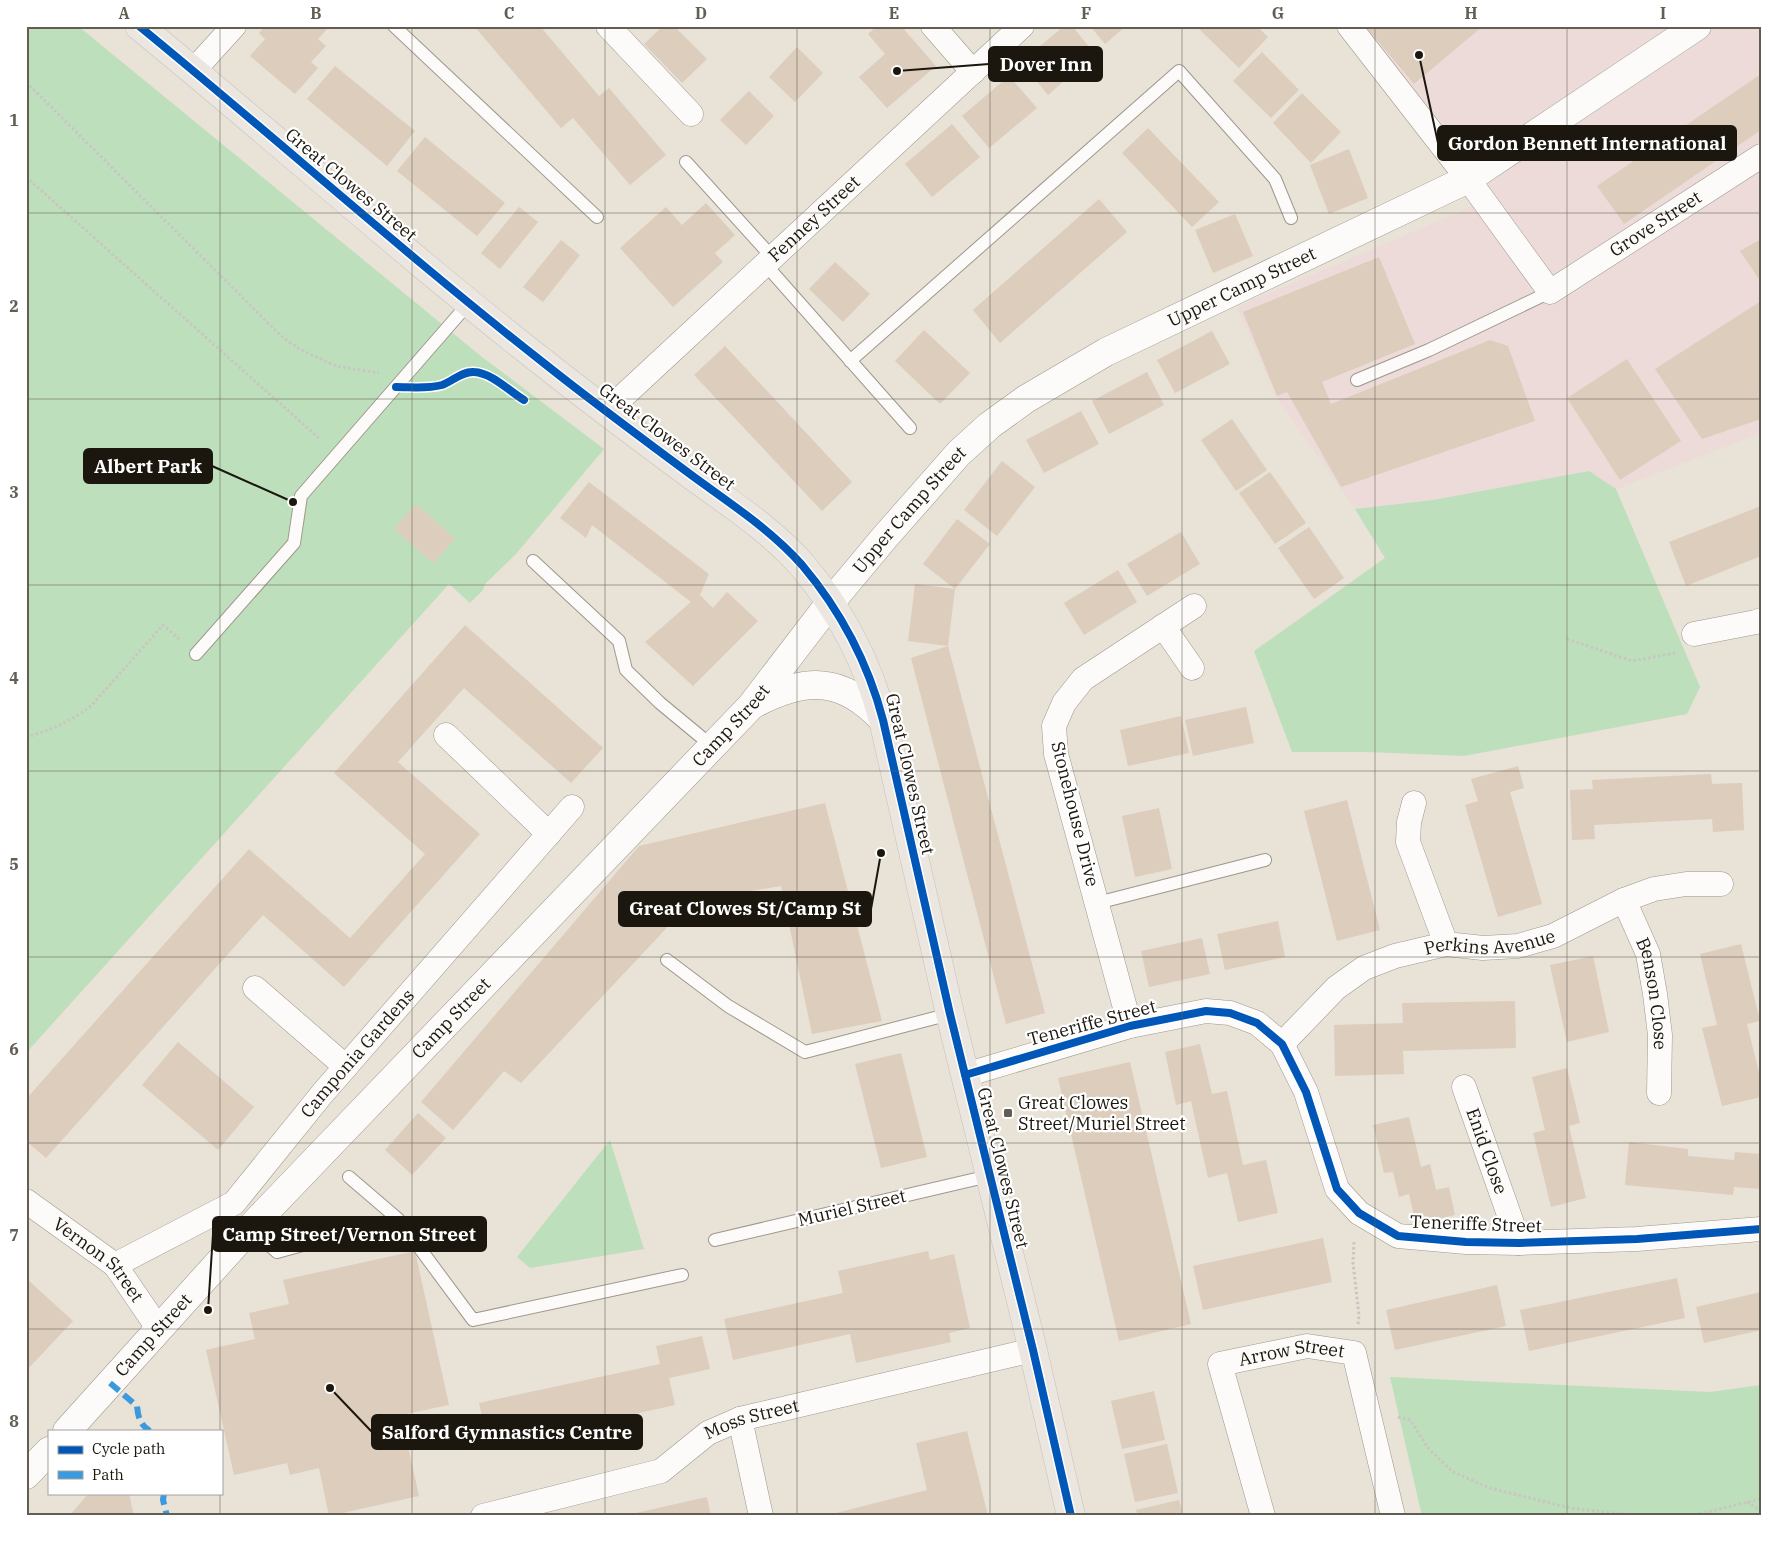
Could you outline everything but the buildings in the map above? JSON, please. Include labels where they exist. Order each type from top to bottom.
[{"type":"main road","name":"Great Clowes Street","points":[[139,26],[194,70],[468,304],[606,412],[758,524],[785,547],[803,567],[830,603],[848,632],[864,664],[883,720],[950,1014],[1071,1516]]},
{"type":"main road","name":"Upper Camp Street","points":[[830,603],[959,453],[990,425],[1026,399],[1106,352],[1468,179],[1697,26]]},
{"type":"main road","name":"Camp Street","points":[[68,1430],[250,1228],[751,706],[830,603]]},
{"type":"main road","points":[[751,706],[777,692],[799,686],[821,685],[838,688],[856,696],[869,705],[883,720]]},
{"type":"main road","points":[[26,1475],[48,1451]]},
{"type":"street","points":[[194,70],[234,26]]},
{"type":"street","points":[[608,26],[691,114]]},
{"type":"street","points":[[933,26],[973,72]]},
{"type":"street","name":"Fenney Street","points":[[606,412],[1022,26]]},
{"type":"street","points":[[1349,26],[1468,179],[1550,292]]},
{"type":"street","name":"Grove Street","points":[[1550,292],[1761,156]]},
{"type":"street","name":"Stonehouse Drive","points":[[1130,1026],[1056,754],[1054,726],[1064,703],[1083,679],[1194,606]]},
{"type":"street","points":[[1694,634],[1761,620]]},
{"type":"street","points":[[1163,626],[1192,668]]},
{"type":"street","points":[[446,735],[549,834]]},
{"type":"street","points":[[1414,803],[1408,822],[1408,842],[1446,944]]},
{"type":"street","name":"Camponia Gardens","points":[[115,1265],[234,1203],[322,1094],[572,807]]},
{"type":"street","name":"Perkins Avenue","points":[[1282,1044],[1336,988],[1364,968],[1395,956],[1446,944],[1483,948],[1518,946],[1553,936],[1624,900],[1654,889],[1686,884],[1721,884]]},
{"type":"street","name":"Benson Close","points":[[1624,900],[1648,954],[1651,970],[1660,1035],[1659,1092]]},
{"type":"street","points":[[255,988],[346,1067]]},
{"type":"street","name":"Teneriffe Street","points":[[965,1074],[1130,1026],[1206,1011],[1230,1013],[1258,1023],[1282,1044],[1306,1092],[1337,1189],[1359,1213],[1398,1236],[1466,1242],[1519,1243],[1637,1239],[1761,1230]]},
{"type":"street","name":"Enid Close","points":[[1464,1087],[1519,1243]]},
{"type":"street","name":"Vernon Street","points":[[26,1201],[115,1265],[158,1328]]},
{"type":"street","name":"Arrow Street","points":[[1263,1516],[1220,1364],[1307,1346],[1354,1353],[1393,1516]]},
{"type":"street","name":"Moss Street","points":[[485,1516],[661,1470],[708,1433],[740,1419],[1032,1350]]},
{"type":"street","points":[[740,1419],[761,1516]]},
{"type":"lane","points":[[394,26],[597,217]]},
{"type":"lane","points":[[850,361],[1179,71],[1275,179],[1291,218]]},
{"type":"lane","points":[[686,162],[850,361],[910,428]]},
{"type":"lane","points":[[1357,380],[1429,350],[1550,292]]},
{"type":"lane","points":[[196,654],[294,543],[301,496],[468,304]]},
{"type":"lane","points":[[533,561],[619,641],[626,670],[660,703],[712,746]]},
{"type":"lane","points":[[1097,903],[1265,860]]},
{"type":"lane","points":[[667,960],[728,1006],[805,1052],[950,1014]]},
{"type":"lane","name":"Muriel Street","points":[[715,1240],[989,1176]]},
{"type":"lane","points":[[349,1177],[398,1219],[472,1320],[682,1275]]},
{"type":"lane","points":[[250,1228],[277,1252],[398,1219]]},
{"type":"path","points":[[26,82],[280,335],[299,349],[336,366],[379,373],[396,387]]},
{"type":"path","points":[[26,177],[337,454]]},
{"type":"path","points":[[26,737],[79,715],[92,705],[163,625],[196,654]]},
{"type":"path","points":[[1568,639],[1632,661],[1695,649],[1694,634]]},
{"type":"path","points":[[1354,1353],[1359,1315],[1353,1263],[1354,1236],[1359,1213]]},
{"type":"path","points":[[1368,1410],[1410,1420],[1429,1449],[1453,1472],[1490,1488],[1570,1508],[1639,1516]]},
{"type":"path","points":[[1690,1516],[1761,1499]]},
{"type":"path","points":[[1747,1502],[1761,1511]]},
{"type":"shaded area","points":[[1361,26],[1761,26],[1761,433],[1616,489],[1588,471],[1433,500],[1355,509],[1277,398],[1237,307],[1467,209],[1495,176],[1411,90]]},
{"type":"green space","points":[[26,26],[78,26],[482,357],[604,449],[516,554],[485,584],[483,590],[470,603],[449,584],[26,1053]]},
{"type":"green space","points":[[1589,471],[1616,489],[1700,687],[1687,714],[1464,756],[1368,752],[1292,752],[1254,651],[1385,558],[1355,509],[1433,500]]},
{"type":"green space","points":[[610,1140],[644,1249],[530,1268],[517,1257]]},
{"type":"green space","points":[[1390,1377],[1710,1392],[1761,1385],[1761,1516],[1422,1516]]},
{"type":"marked path","points":[[110,1383],[137,1406],[140,1420],[149,1430]]},
{"type":"marked path","points":[[164,1494],[163,1500],[167,1516]]},
{"type":"cycle path","points":[[139,26],[392,239],[563,379],[764,529],[802,565],[829,600],[861,658],[883,720],[950,1014],[1033,1350],[1071,1516]]},
{"type":"cycle path","points":[[396,387],[442,385],[465,373],[474,372],[494,379],[524,400]]},
{"type":"cycle path","points":[[965,1075],[1130,1026],[1206,1011],[1230,1013],[1257,1023],[1282,1044],[1306,1092],[1337,1189],[1359,1213],[1398,1236],[1466,1242],[1519,1243],[1637,1239],[1761,1229]]},
{"type":"place","name":"Gordon Bennett International","points":[[1419,55]]},
{"type":"place","name":"Dover Inn","points":[[897,71]]},
{"type":"place","name":"Albert Park","points":[[293,502]]},
{"type":"place","name":"Great Clowes St/Camp St","points":[[881,853]]},
{"type":"place","name":"Great Clowes Street/Muriel Street","points":[[1008,1113]]},
{"type":"place","name":"Camp Street/Vernon Street","points":[[208,1310]]},
{"type":"place","name":"Salford Gymnastics Centre","points":[[330,1388]]}]
